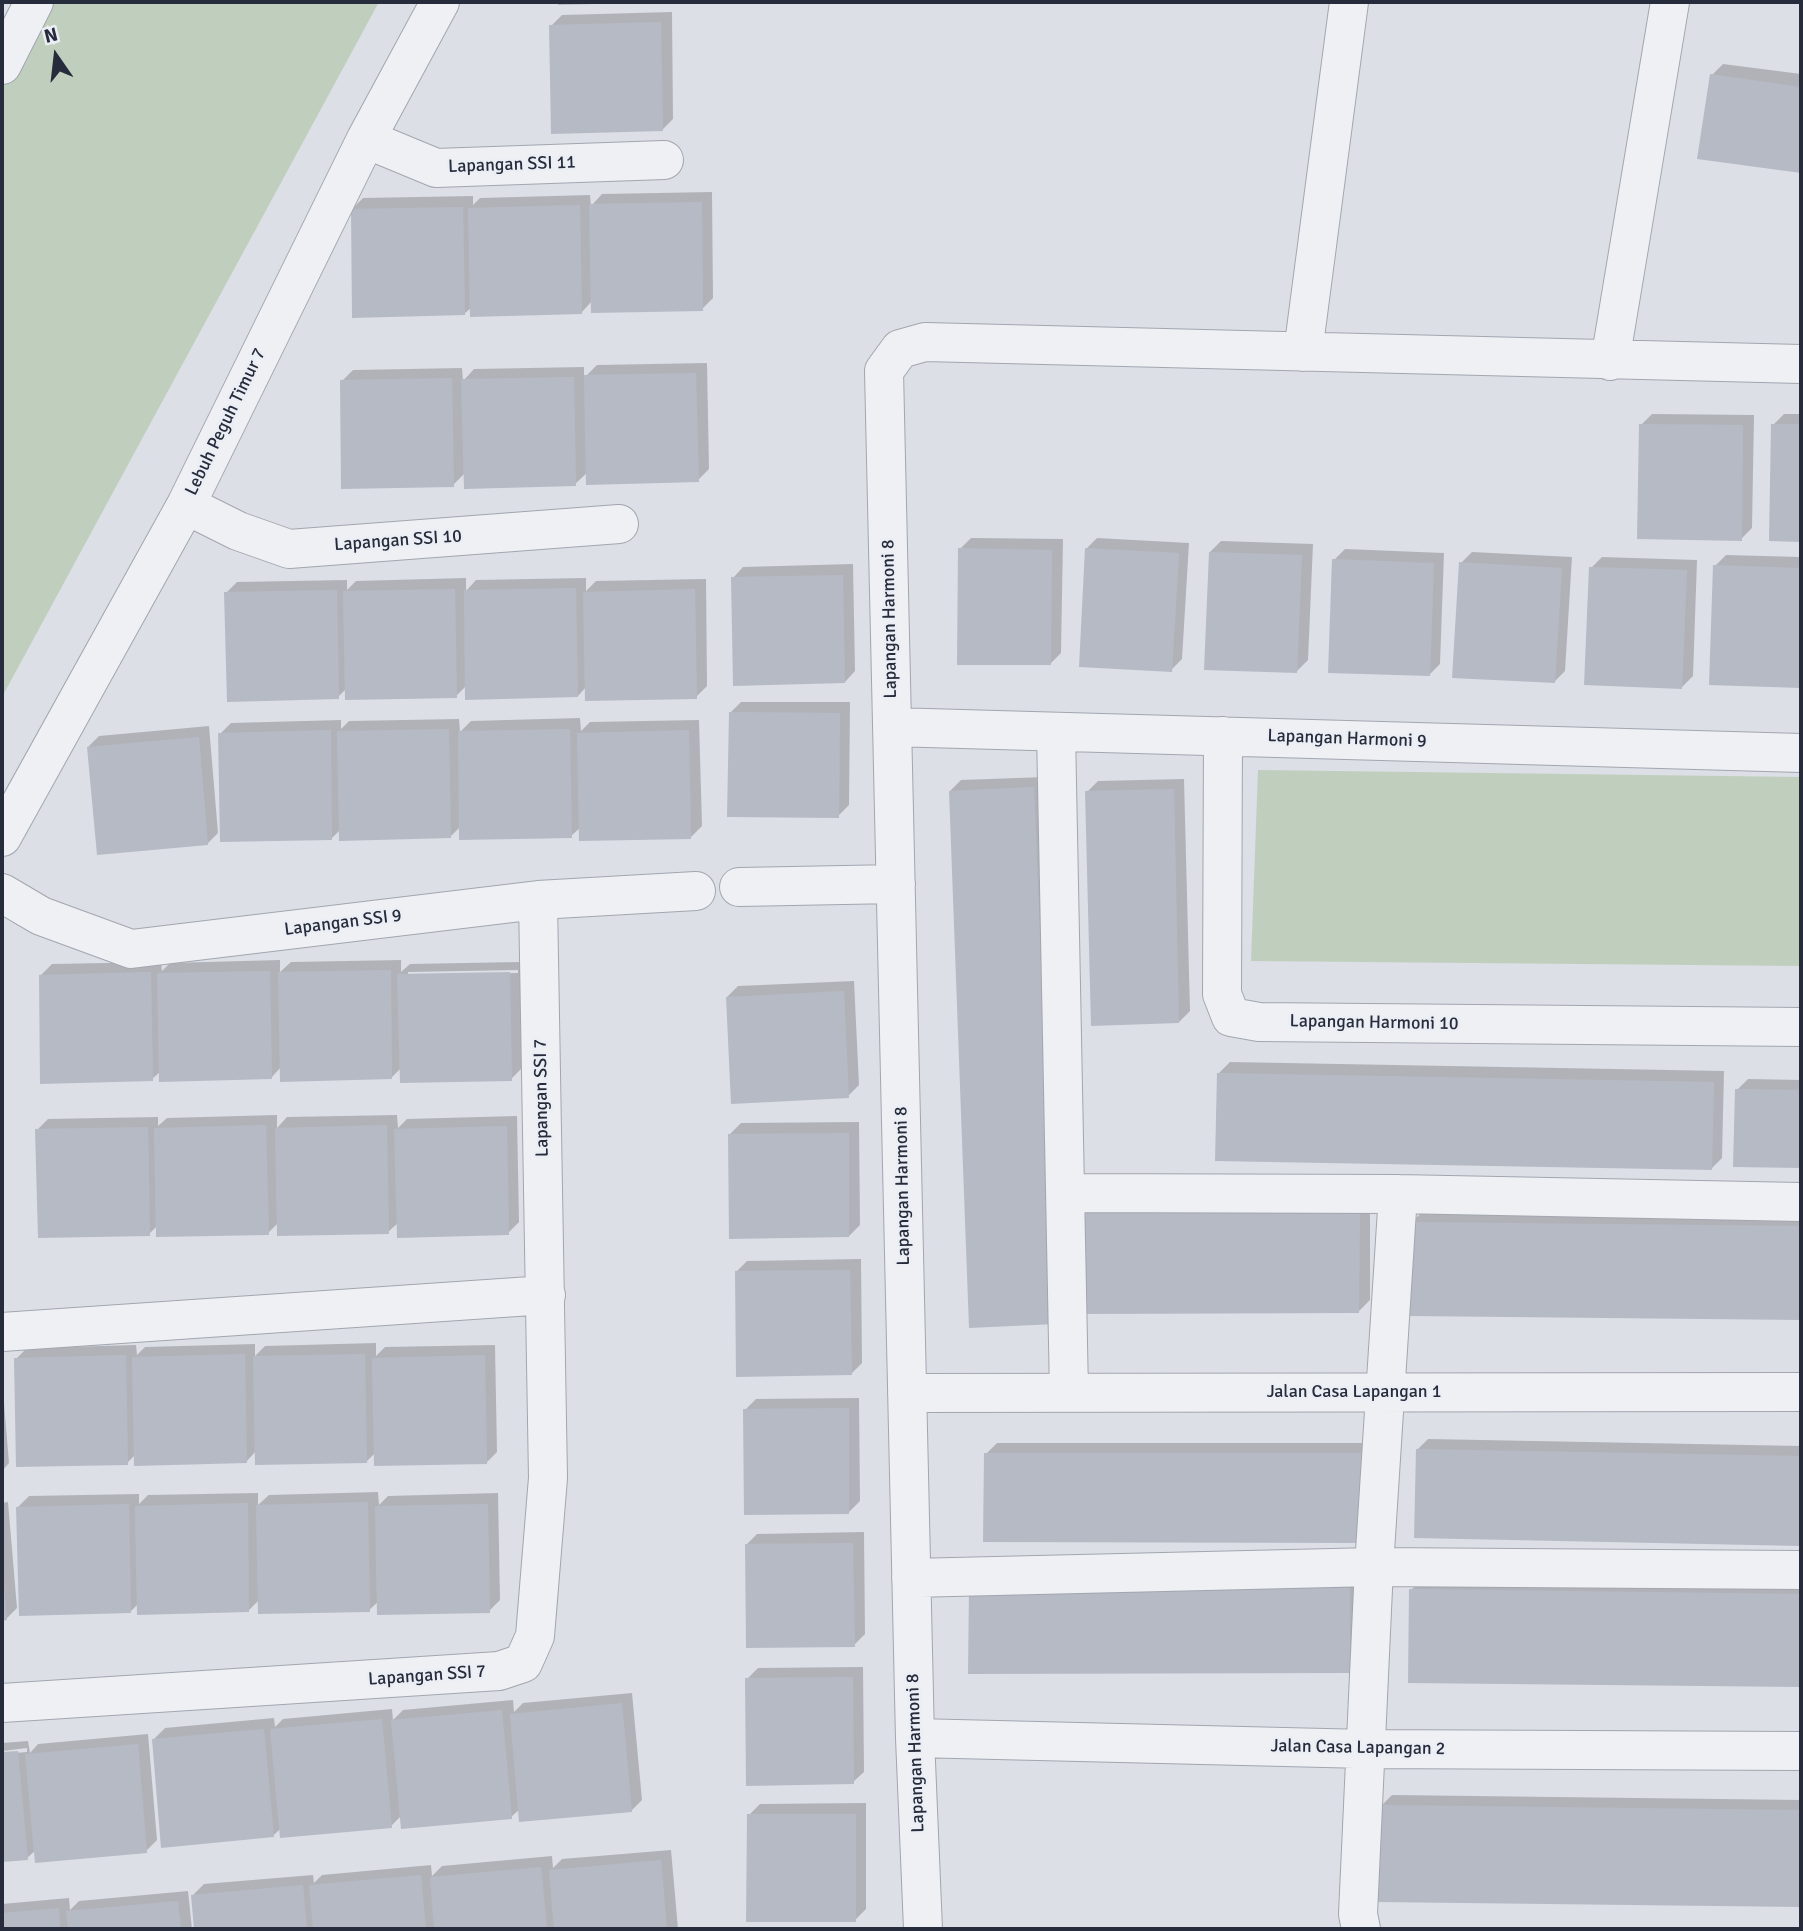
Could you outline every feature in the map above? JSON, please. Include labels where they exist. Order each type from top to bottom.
[{"type":"street","points":[[2,65],[34,2]]},
{"type":"street","name":"Lebuh Peguh Timur 7","points":[[2,836],[186,505],[366,139],[440,2]]},
{"type":"street","points":[[1303,352],[1349,2]]},
{"type":"street","points":[[1610,360],[1670,2]]},
{"type":"street","name":"Lapangan SSI 11","points":[[366,139],[436,168],[664,160]]},
{"type":"street","name":"Lapangan Harmoni 8","points":[[923,1929],[915,1738],[884,370],[900,349],[925,342],[1801,364]]},
{"type":"street","name":"Lapangan SSI 10","points":[[186,505],[238,531],[289,549],[619,524]]},
{"type":"street","name":"Lapangan Harmoni 9","points":[[892,727],[1801,753]]},
{"type":"street","points":[[1056,732],[1069,1393]]},
{"type":"street","name":"Lapangan Harmoni 10","points":[[1223,736],[1222,994],[1231,1017],[1259,1021],[1801,1027]]},
{"type":"street","points":[[738,887],[897,884]]},
{"type":"street","name":"Lapangan SSI 9","points":[[2,893],[41,916],[131,948],[538,900],[696,891]]},
{"type":"street","name":"Lapangan SSI 7","points":[[2,1703],[499,1671],[523,1663],[536,1636],[548,1478],[538,900]]},
{"type":"street","points":[[1067,1193],[1398,1194],[1801,1202]]},
{"type":"street","points":[[1361,1929],[1357,1914],[1374,1567],[1398,1194]]},
{"type":"street","points":[[2,1332],[546,1295]]},
{"type":"street","name":"Jalan Casa Lapangan 1","points":[[907,1393],[1801,1392]]},
{"type":"street","points":[[911,1578],[1374,1567],[1801,1570]]},
{"type":"street","name":"Jalan Casa Lapangan 2","points":[[915,1738],[1366,1749],[1801,1751]]},
{"type":"green space","points":[[44,2],[379,2],[2,697],[2,85]]},
{"type":"green space","points":[[1258,770],[1801,777],[1801,966],[1251,961]]},
{"type":"building","points":[[558,2],[596,2],[596,4],[558,5]]},
{"type":"building","points":[[661,22],[663,131],[551,134],[549,25]]},
{"type":"building","points":[[1710,74],[1801,87],[1801,173],[1697,159]]},
{"type":"building","points":[[702,202],[703,311],[591,313],[589,204]]},
{"type":"building","points":[[580,205],[582,314],[470,317],[468,208]]},
{"type":"building","points":[[463,207],[465,315],[352,318],[351,209]]},
{"type":"building","points":[[696,373],[699,482],[586,485],[584,375]]},
{"type":"building","points":[[574,377],[576,486],[464,489],[461,379]]},
{"type":"building","points":[[452,378],[454,487],[341,489],[340,380]]},
{"type":"building","points":[[1639,424],[1743,425],[1742,541],[1637,539]]},
{"type":"building","points":[[1771,424],[1801,424],[1801,542],[1769,541]]},
{"type":"building","points":[[958,548],[1052,550],[1051,665],[957,665]]},
{"type":"building","points":[[1085,548],[1179,553],[1172,672],[1079,667]]},
{"type":"building","points":[[1209,552],[1302,555],[1297,673],[1204,670]]},
{"type":"building","points":[[1332,559],[1434,563],[1430,676],[1328,673]]},
{"type":"building","points":[[1459,562],[1562,568],[1555,683],[1452,678]]},
{"type":"building","points":[[1713,565],[1801,568],[1801,688],[1709,685]]},
{"type":"building","points":[[1589,567],[1687,570],[1682,689],[1584,685]]},
{"type":"building","points":[[843,575],[845,683],[733,686],[731,577]]},
{"type":"building","points":[[576,588],[578,697],[465,700],[464,590]]},
{"type":"building","points":[[455,589],[457,698],[345,700],[343,591]]},
{"type":"building","points":[[695,589],[697,699],[585,701],[583,592]]},
{"type":"building","points":[[337,590],[339,699],[227,702],[224,592]]},
{"type":"building","points":[[729,712],[840,713],[839,818],[727,817]]},
{"type":"building","points":[[449,729],[451,838],[339,841],[337,731]]},
{"type":"building","points":[[570,729],[572,838],[459,840],[458,731]]},
{"type":"building","points":[[331,730],[332,840],[220,842],[218,733]]},
{"type":"building","points":[[689,730],[691,839],[579,841],[577,733]]},
{"type":"building","points":[[199,737],[208,845],[97,855],[87,747]]},
{"type":"building","points":[[1034,787],[1056,1324],[969,1328],[949,791]]},
{"type":"building","points":[[1174,789],[1179,1023],[1091,1026],[1085,791]]},
{"type":"building","points":[[391,970],[392,1079],[280,1082],[278,972]]},
{"type":"building","points":[[270,971],[272,1079],[159,1082],[157,973]]},
{"type":"building","points":[[151,972],[153,1081],[40,1084],[39,975]]},
{"type":"building","points":[[510,972],[512,1081],[400,1083],[397,974]]},
{"type":"building","points":[[844,991],[849,1098],[731,1104],[726,997]]},
{"type":"building","points":[[1217,1073],[1714,1082],[1712,1170],[1215,1161]]},
{"type":"building","points":[[1735,1089],[1801,1090],[1801,1168],[1733,1167]]},
{"type":"building","points":[[266,1125],[269,1235],[156,1237],[154,1128]]},
{"type":"building","points":[[387,1125],[389,1234],[277,1236],[275,1128]]},
{"type":"building","points":[[507,1126],[509,1235],[397,1238],[394,1129]]},
{"type":"building","points":[[148,1127],[150,1236],[38,1238],[35,1129]]},
{"type":"building","points":[[849,1133],[849,1237],[729,1239],[728,1134]]},
{"type":"building","points":[[1360,1212],[1359,1313],[1084,1314],[1084,1213]]},
{"type":"building","points":[[1410,1222],[1801,1226],[1801,1320],[1409,1316]]},
{"type":"building","points":[[850,1270],[852,1375],[736,1377],[735,1271]]},
{"type":"building","points":[[245,1354],[247,1463],[134,1466],[132,1357]]},
{"type":"building","points":[[365,1354],[367,1463],[255,1465],[253,1356]]},
{"type":"building","points":[[126,1355],[128,1465],[16,1467],[14,1358]]},
{"type":"building","points":[[485,1355],[487,1464],[374,1466],[372,1358]]},
{"type":"building","points":[[849,1408],[849,1514],[744,1515],[743,1409]]},
{"type":"building","points":[[1416,1449],[1801,1456],[1801,1546],[1414,1538]]},
{"type":"building","points":[[984,1453],[1363,1453],[1362,1543],[983,1542]]},
{"type":"building","points":[[368,1502],[370,1612],[258,1614],[256,1505]]},
{"type":"building","points":[[248,1503],[249,1612],[137,1615],[135,1506]]},
{"type":"building","points":[[129,1504],[131,1613],[19,1616],[16,1507]]},
{"type":"building","points":[[488,1504],[490,1613],[377,1615],[375,1506]]},
{"type":"building","points":[[853,1543],[855,1647],[746,1648],[745,1544]]},
{"type":"building","points":[[2,1587],[7,1620],[2,1621]]},
{"type":"building","points":[[969,1587],[1350,1587],[1350,1673],[968,1674]]},
{"type":"building","points":[[1409,1589],[1801,1594],[1801,1687],[1408,1683]]},
{"type":"building","points":[[853,1677],[854,1784],[746,1786],[745,1678]]},
{"type":"building","points":[[622,1703],[632,1812],[519,1822],[510,1714]]},
{"type":"building","points":[[502,1710],[512,1819],[401,1829],[391,1720]]},
{"type":"building","points":[[382,1719],[392,1828],[280,1838],[270,1729]]},
{"type":"building","points":[[264,1729],[274,1837],[161,1848],[152,1739]]},
{"type":"building","points":[[138,1744],[147,1853],[35,1863],[25,1754]]},
{"type":"building","points":[[18,1751],[28,1860],[2,1862],[2,1752]]},
{"type":"building","points":[[1379,1805],[1801,1810],[1801,1907],[1377,1902]]},
{"type":"building","points":[[747,1814],[856,1814],[856,1922],[746,1922]]},
{"type":"building","points":[[661,1860],[667,1929],[554,1929],[549,1870]]},
{"type":"building","points":[[541,1867],[547,1929],[434,1929],[430,1877]]},
{"type":"building","points":[[421,1875],[426,1929],[313,1929],[309,1885]]},
{"type":"building","points":[[303,1885],[307,1929],[194,1929],[191,1895]]},
{"type":"building","points":[[178,1901],[181,1929],[68,1929],[66,1911]]},
{"type":"building","points":[[59,1908],[60,1929],[2,1929],[2,1913]]}]
